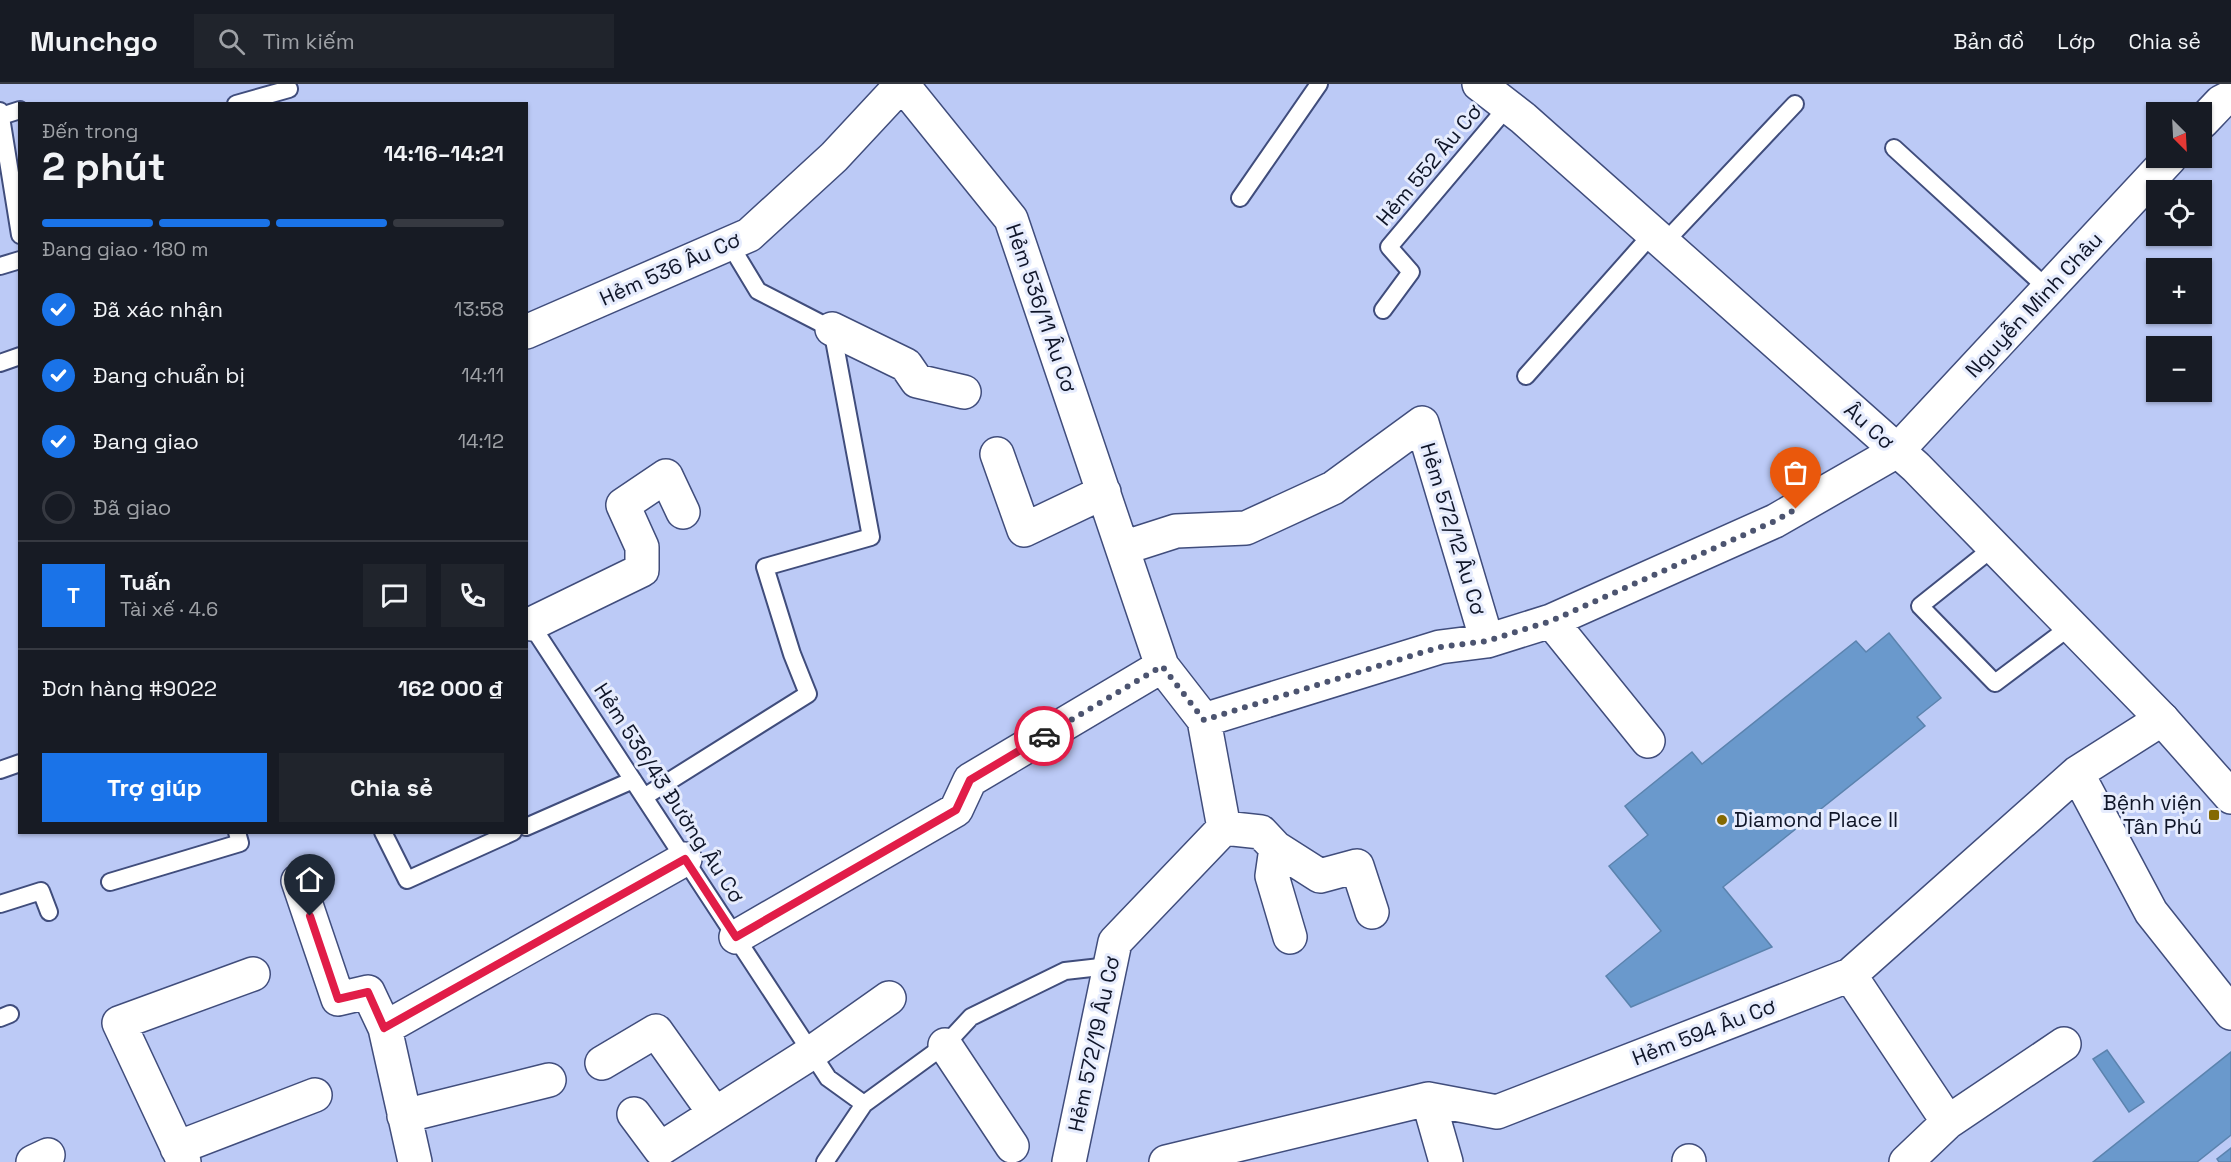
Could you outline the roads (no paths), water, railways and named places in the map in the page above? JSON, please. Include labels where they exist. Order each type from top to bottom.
[{"type":"street","name":"Hẻm 536 Âu Cơ","points":[[528,331],[749,235],[834,157],[902,84]]},
{"type":"street","name":"Hẻm 536/11 Âu Cơ","points":[[902,84],[1011,219],[1162,666],[1204,720]]},
{"type":"street","name":"Âu Cơ","points":[[1489,90],[1916,468],[2162,719],[2231,797]]},
{"type":"street","points":[[2212,111],[2221,102],[2231,97]]},
{"type":"street","name":"Nguyễn Minh Châu","points":[[1204,720],[1440,647],[1487,641],[1551,621],[1775,521],[1897,451],[2161,168]]},
{"type":"street","points":[[832,329],[906,365],[917,381],[964,392]]},
{"type":"street","name":"Hẻm 572/12 Âu Cơ","points":[[1123,548],[1176,531],[1246,528],[1333,488],[1422,423],[1487,641]]},
{"type":"street","points":[[997,454],[1024,530],[1104,492]]},
{"type":"street","points":[[529,621],[642,570],[642,547],[623,505],[666,476],[683,512]]},
{"type":"street","points":[[1551,621],[1648,741]]},
{"type":"street","points":[[736,937],[956,810],[970,780],[1162,666]]},
{"type":"street","name":"Hẻm 594 Âu Cơ","points":[[1166,1162],[1428,1099],[1497,1112],[1850,975],[2077,772],[2162,719]]},
{"type":"street","points":[[1204,720],[1224,828],[1261,832],[1276,848],[1320,876],[1357,866],[1372,912]]},
{"type":"street","points":[[2077,772],[2151,912],[2231,1013]]},
{"type":"street","name":"Hẻm 572/19 Âu Cơ","points":[[1069,1162],[1115,942],[1224,828]]},
{"type":"street","points":[[1276,848],[1272,876],[1290,937]]},
{"type":"street","points":[[384,1028],[685,859]]},
{"type":"street","points":[[298,881],[338,999],[368,992],[384,1028],[415,1162]]},
{"type":"street","points":[[253,974],[119,1023],[181,1155],[315,1095]]},
{"type":"street","points":[[1850,975],[1948,1122]]},
{"type":"street","points":[[634,1114],[660,1149],[812,1053],[890,998]]},
{"type":"street","points":[[602,1063],[656,1031],[715,1114]]},
{"type":"street","points":[[1906,1162],[1948,1122],[2064,1044]]},
{"type":"street","points":[[945,1046],[1012,1146]]},
{"type":"street","points":[[404,1116],[549,1080]]},
{"type":"street","points":[[1428,1099],[1446,1162]]},
{"type":"lane","points":[[1240,198],[1319,84]]},
{"type":"lane","name":"Hẻm 552 Âu Cơ","points":[[1383,310],[1411,272],[1389,247],[1489,90]]},
{"type":"lane","points":[[245,102],[292,92]]},
{"type":"lane","points":[[1526,376],[1658,238],[1795,104]]},
{"type":"lane","points":[[18,110],[1,113],[18,222]]},
{"type":"lane","points":[[1894,148],[2049,290]]},
{"type":"lane","points":[[644,797],[808,694],[792,654],[765,567],[870,537],[832,329],[758,291],[729,243]]},
{"type":"lane","points":[[0,266],[18,261]]},
{"type":"lane","points":[[0,363],[18,357]]},
{"type":"lane","points":[[1994,547],[1920,606],[1995,683],[2071,626]]},
{"type":"lane","name":"Hẻm 536/43 Đường Âu Cơ","points":[[529,621],[828,1078],[864,1104]]},
{"type":"lane","points":[[0,770],[18,764]]},
{"type":"lane","points":[[528,826],[633,780]]},
{"type":"lane","points":[[384,834],[407,880],[509,834]]},
{"type":"lane","points":[[110,882],[239,838]]},
{"type":"lane","points":[[0,904],[40,891],[49,912]]},
{"type":"lane","points":[[825,1162],[864,1104],[945,1046],[970,1017],[1065,971],[1109,966]]},
{"type":"place","name":"Bệnh viện Tân Phú","points":[[2214,815]]},
{"type":"place","name":"Diamond Place II","points":[[1722,820]]}]
